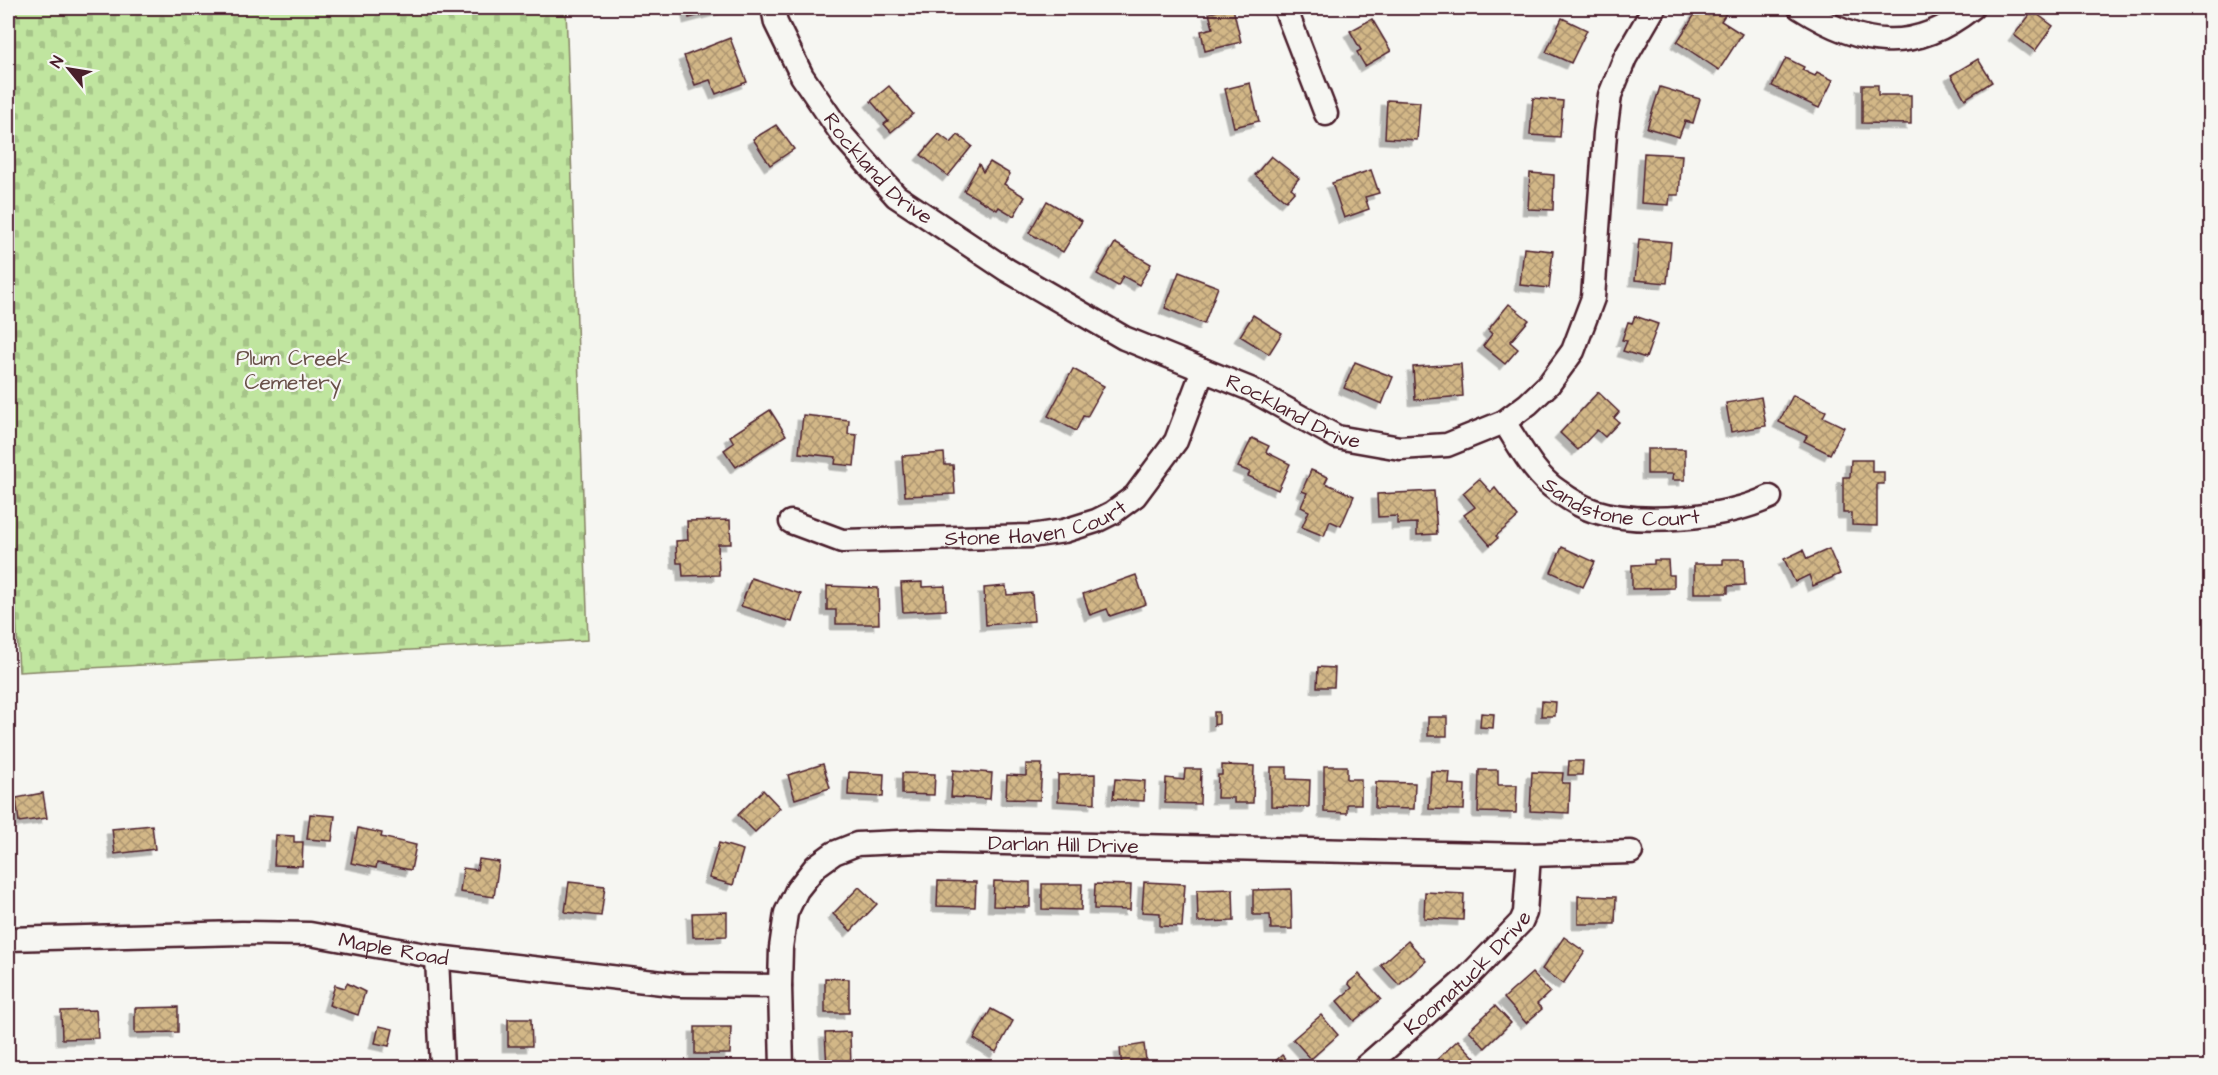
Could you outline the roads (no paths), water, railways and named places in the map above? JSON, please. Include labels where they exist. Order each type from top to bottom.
[{"type":"street","name":"Rockland Drive","points":[[773,8],[776,23],[802,76],[843,136],[896,196],[1007,270],[1124,338],[1250,389],[1337,437],[1400,448],[1447,445],[1470,438],[1504,422],[1549,384],[1573,351],[1593,298],[1605,133],[1610,95],[1625,58],[1654,8]]},
{"type":"street","points":[[1285,8],[1326,114]]},
{"type":"street","points":[[1800,8],[1842,31],[1868,39],[1893,41],[1920,36],[1953,22],[1972,8]]},
{"type":"street","name":"Stone Haven Court","points":[[791,522],[842,541],[1031,536],[1064,531],[1095,521],[1112,513],[1135,496],[1176,441],[1203,370]]},
{"type":"street","name":"Sandstone Court","points":[[1504,422],[1532,465],[1555,490],[1577,504],[1595,511],[1621,516],[1657,518],[1724,513],[1751,506],[1770,497]]},
{"type":"street","name":"Darlan Hill Drive","points":[[782,1068],[780,986],[786,913],[797,890],[816,866],[834,853],[857,844],[931,841],[1529,855],[1631,852]]},
{"type":"street","name":"Koomatuck Drive","points":[[1364,1068],[1468,977],[1521,922],[1525,913],[1529,855]]},
{"type":"street","name":"Maple Road","points":[[8,939],[242,933],[310,934],[437,957],[680,985],[780,986]]},
{"type":"street","points":[[437,957],[442,1068]]},
{"type":"park label","name":"Plum Creek Cemetery","points":[[293,370]]}]
